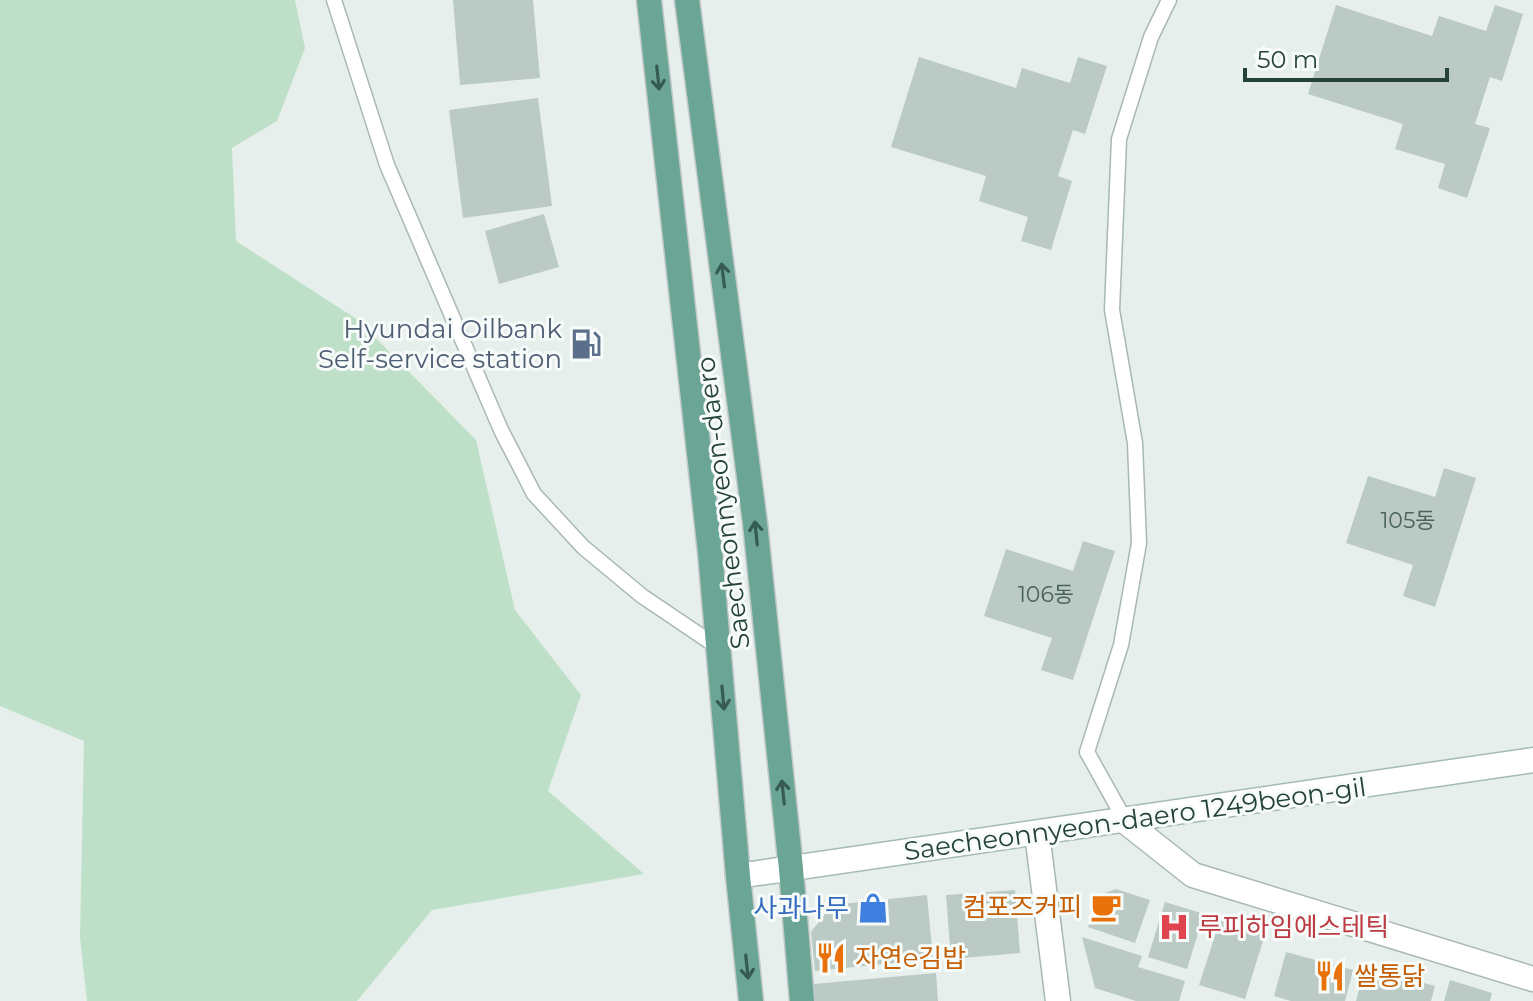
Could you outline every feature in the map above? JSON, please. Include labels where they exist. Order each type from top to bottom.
[{"type":"main road","name":"Saecheonnyeon-daero","points":[[649,0],[719,648],[751,1001]]},
{"type":"main road","name":"Saecheonnyeon-daero","points":[[687,0],[755,523],[802,1001]]},
{"type":"street","name":"Saecheonnyeon-daero 1249beon-gil","points":[[738,876],[1126,822],[1533,760]]},
{"type":"street","points":[[1126,822],[1193,875],[1533,979]]},
{"type":"street","points":[[1037,833],[1058,1001]]},
{"type":"lane","points":[[334,0],[387,165],[501,430],[534,494],[595,557],[642,596],[719,648]]},
{"type":"lane","points":[[1126,822],[1087,752],[1121,645],[1139,543],[1135,443],[1112,310],[1115,207],[1119,139],[1151,37],[1169,0]]},
{"type":"green space","points":[[0,0],[295,0],[305,48],[277,121],[232,148],[236,241],[358,320],[476,440],[515,610],[581,695],[548,791],[644,874],[432,910],[357,1001],[87,1001],[80,938],[84,741],[0,706]]},
{"type":"building","points":[[453,0],[533,0],[540,78],[460,85]]},
{"type":"building","points":[[1336,5],[1432,36],[1439,16],[1486,31],[1495,5],[1523,14],[1502,81],[1490,77],[1475,124],[1490,128],[1467,198],[1438,188],[1445,164],[1395,149],[1403,124],[1308,94]]},
{"type":"building","points":[[919,57],[1016,88],[1022,68],[1070,83],[1078,57],[1107,66],[1085,134],[1073,130],[1058,176],[1072,181],[1051,250],[1021,241],[1028,217],[979,201],[986,176],[891,147]]},
{"type":"building","points":[[538,98],[552,206],[463,218],[449,110]]},
{"type":"building","points":[[544,214],[559,267],[499,284],[485,231]]},
{"type":"building","points":[[1444,468],[1476,478],[1435,607],[1403,596],[1413,565],[1346,543],[1368,476],[1435,497]]},
{"type":"building","points":[[1083,541],[1115,551],[1073,680],[1041,670],[1052,638],[984,616],[1006,549],[1073,571]]},
{"type":"building","points":[[1116,889],[1150,900],[1135,943],[1088,927],[1099,895]]},
{"type":"building","points":[[1015,890],[1020,953],[951,959],[946,895]]},
{"type":"building","points":[[927,895],[933,959],[815,971],[811,932],[832,905]]},
{"type":"building","points":[[1165,902],[1204,914],[1187,969],[1148,957]]},
{"type":"building","points":[[1221,917],[1266,931],[1245,999],[1199,985]]},
{"type":"building","points":[[1082,937],[1142,956],[1138,967],[1185,981],[1179,1001],[1136,1001],[1095,988]]},
{"type":"building","points":[[1286,952],[1353,970],[1345,1001],[1291,1001],[1274,996]]},
{"type":"building","points":[[1365,967],[1435,986],[1431,1001],[1356,1001]]},
{"type":"building","points":[[936,973],[938,1001],[815,1001],[813,984]]},
{"type":"building","points":[[1450,980],[1492,993],[1490,1001],[1444,1001]]},
{"type":"place","name":"Hyundai Oilbank Self-service station","points":[[586,344]]},
{"type":"place","name":"컴포즈커피","points":[[1106,907]]},
{"type":"place","name":"사과나무","points":[[873,908]]},
{"type":"place","name":"루피하임에스테틱","points":[[1174,927]]},
{"type":"place","name":"자연e김밥","points":[[831,958]]},
{"type":"place","name":"쌀통닭","points":[[1330,976]]}]
